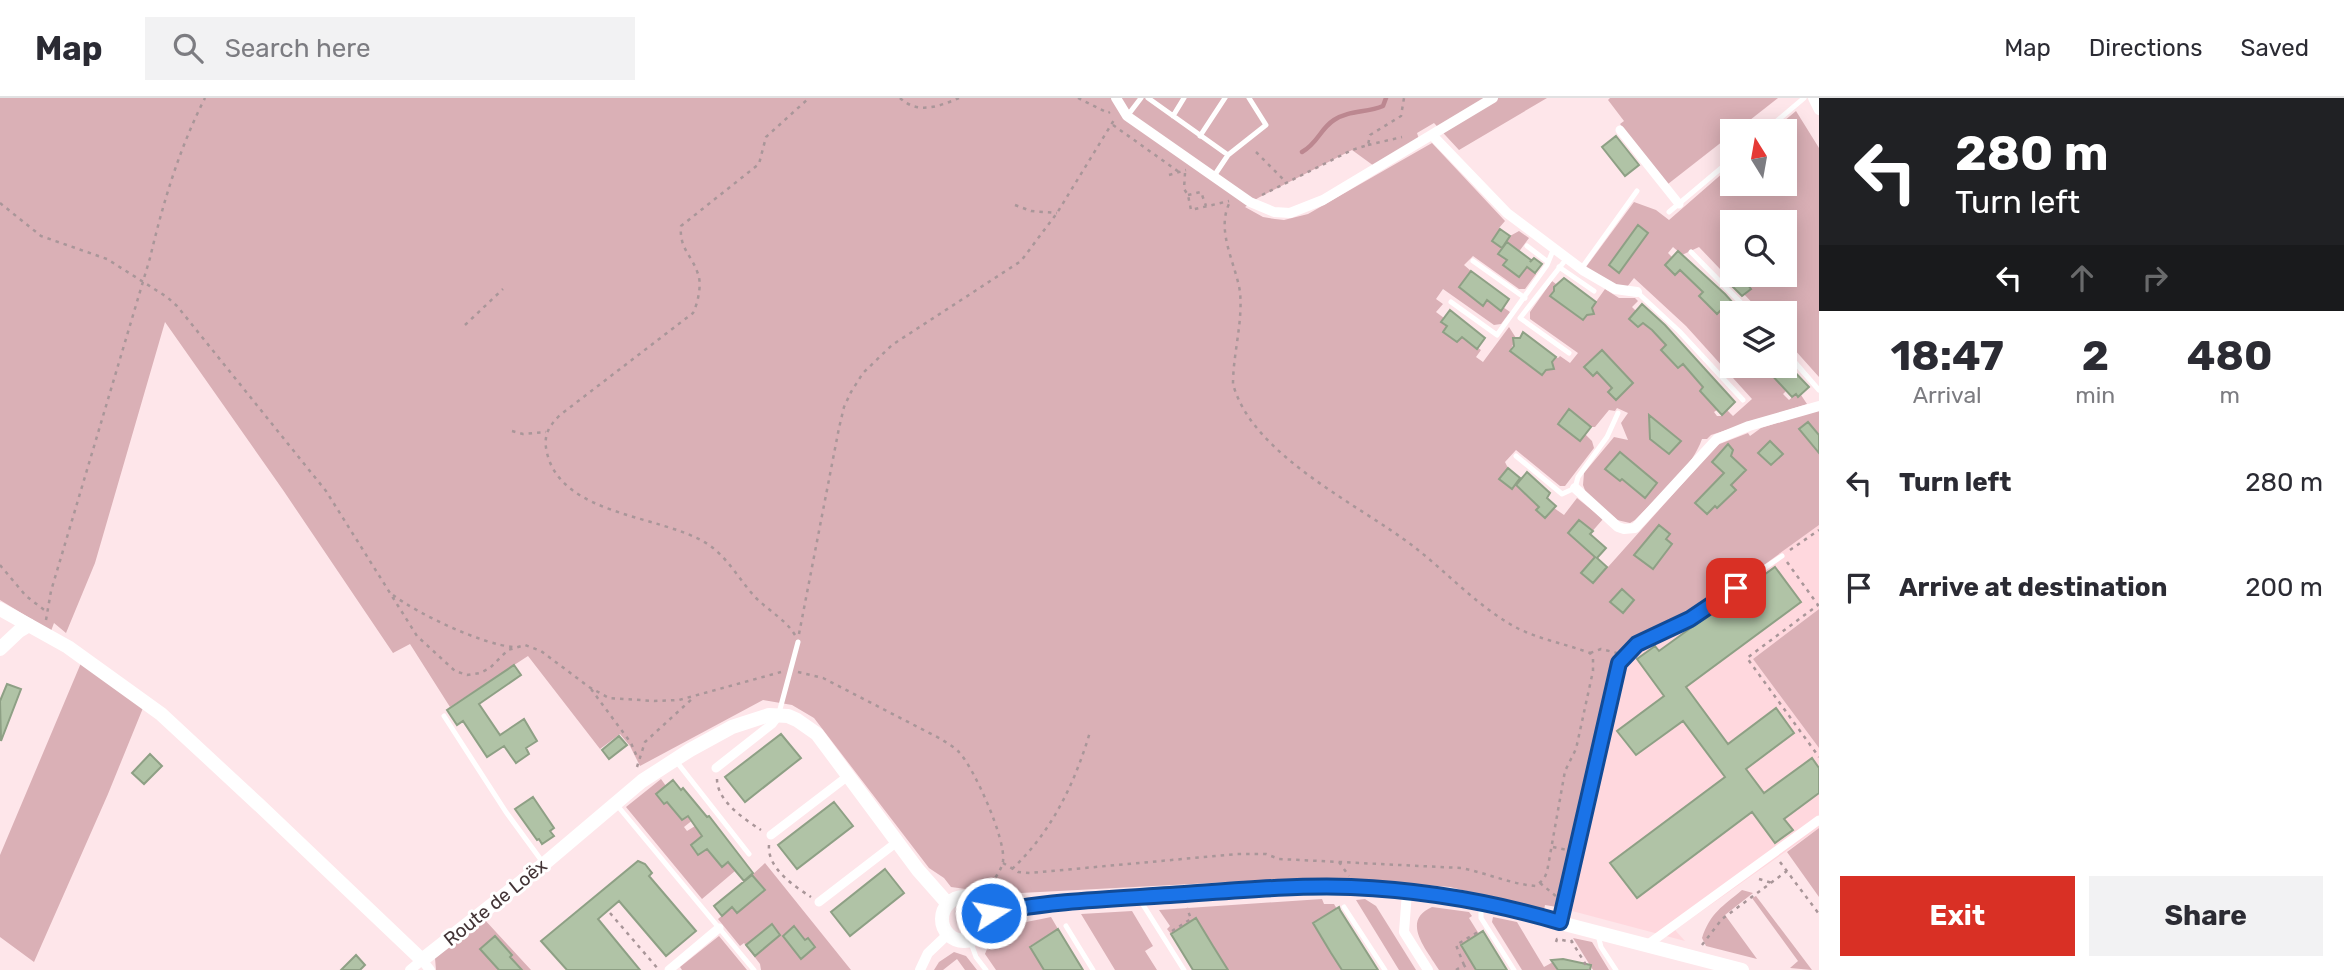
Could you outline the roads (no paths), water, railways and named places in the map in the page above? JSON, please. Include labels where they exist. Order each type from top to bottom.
[{"type":"street","points":[[1121,107],[1190,167],[1213,177],[1250,202],[1274,212],[1290,213],[1323,200],[1493,98]]},
{"type":"street","points":[[1813,98],[1819,110]]},
{"type":"street","points":[[1620,130],[1679,204]]},
{"type":"street","points":[[1432,135],[1507,213],[1581,269],[1615,289],[1637,292]]},
{"type":"street","points":[[1576,488],[1618,527],[1635,528],[1717,439],[1749,426],[1819,406]]},
{"type":"street","name":"Route de Loëx","points":[[0,609],[44,632],[161,714],[250,796],[421,967],[642,781],[674,759],[732,727],[759,717],[779,715]]},
{"type":"street","points":[[0,649],[29,625]]},
{"type":"street","points":[[716,768],[772,724],[779,715],[797,720],[828,747],[897,842],[948,904]]},
{"type":"street","points":[[771,835],[848,775]]},
{"type":"street","points":[[1647,945],[1819,820]]},
{"type":"street","points":[[819,902],[897,842]]},
{"type":"street","points":[[985,915],[1054,903],[1313,887],[1407,892],[1480,902],[1564,927],[1597,932],[1734,969]]},
{"type":"street","points":[[1407,892],[1404,932],[1428,970]]},
{"type":"street","points":[[959,898],[967,898],[979,904],[985,915],[981,932],[970,940],[957,940],[948,934],[942,917],[948,904],[959,898]]},
{"type":"street","points":[[669,970],[719,928]]},
{"type":"street","points":[[920,970],[928,953],[948,934]]},
{"type":"lane","points":[[1121,107],[1141,98]]},
{"type":"lane","points":[[1147,98],[1228,155]]},
{"type":"lane","points":[[1172,116],[1184,98]]},
{"type":"lane","points":[[1200,136],[1225,98]]},
{"type":"lane","points":[[1213,177],[1228,155],[1266,125],[1249,98]]},
{"type":"lane","points":[[1779,119],[1804,98]]},
{"type":"lane","points":[[1669,212],[1720,169]]},
{"type":"lane","points":[[1581,269],[1637,191]]},
{"type":"lane","points":[[1527,246],[1548,262]]},
{"type":"lane","points":[[1451,302],[1497,335],[1525,298],[1548,262],[1554,247]]},
{"type":"lane","points":[[1691,253],[1739,301]]},
{"type":"lane","points":[[1567,258],[1520,318],[1569,353]]},
{"type":"lane","points":[[1473,261],[1525,298]]},
{"type":"lane","points":[[1559,267],[1594,291]]},
{"type":"lane","points":[[1637,292],[1672,324],[1743,400]]},
{"type":"lane","points":[[1797,365],[1819,390]]},
{"type":"lane","points":[[1516,456],[1562,494],[1576,488],[1578,477],[1607,437],[1618,413]]},
{"type":"lane","points":[[1564,927],[1565,902],[1616,671],[1625,655],[1647,638],[1690,619],[1782,556]]},
{"type":"lane","points":[[779,715],[798,642]]},
{"type":"lane","points":[[444,716],[506,812],[544,864]]},
{"type":"lane","points":[[674,759],[749,854]]},
{"type":"lane","points":[[616,804],[754,970]]},
{"type":"lane","points":[[1138,897],[1184,970]]},
{"type":"lane","points":[[1480,902],[1481,918],[1514,970]]},
{"type":"lane","points":[[1345,906],[1385,970]]},
{"type":"lane","points":[[1066,926],[1093,970]]},
{"type":"lane","points":[[1597,932],[1601,947],[1616,970]]},
{"type":"lane","points":[[970,940],[976,957],[986,970]]},
{"type":"waterway","points":[[1302,152],[1334,120],[1383,106],[1386,98]]}]
